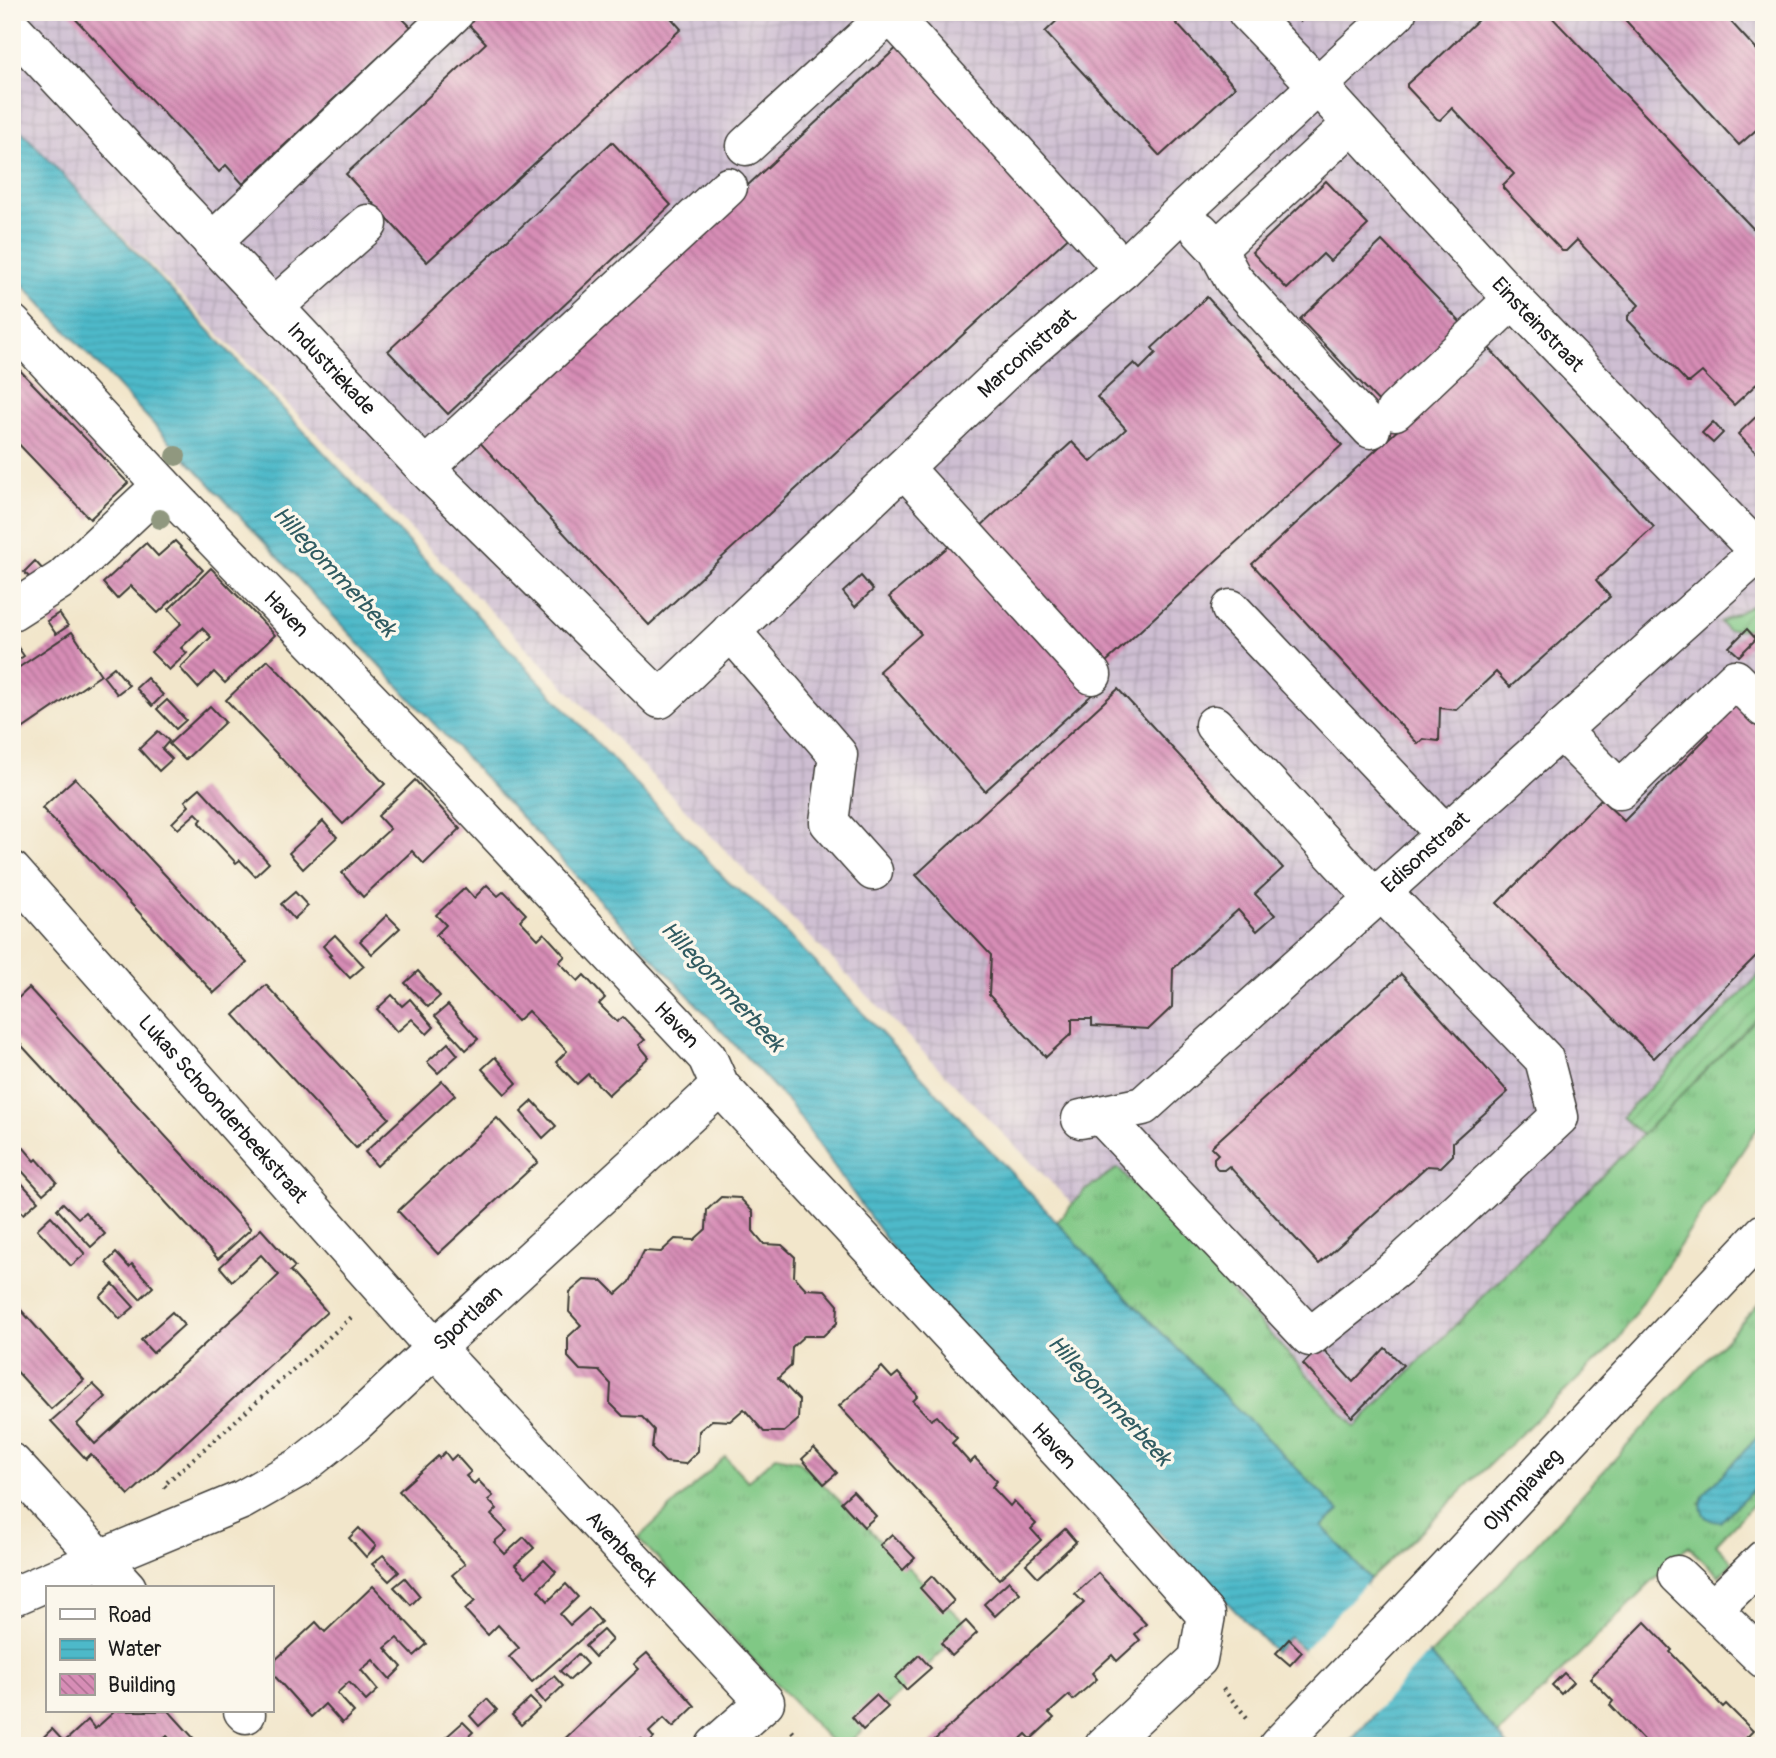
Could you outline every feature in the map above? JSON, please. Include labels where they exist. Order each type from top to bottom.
[{"type":"street","points":[[212,242],[455,12]]},
{"type":"street","name":"Einsteinstraat","points":[[1247,12],[1513,299],[1761,554]]},
{"type":"street","name":"Marconistraat","points":[[660,699],[1004,372],[1123,269],[1397,12]]},
{"type":"street","points":[[746,146],[890,14],[1123,269]]},
{"type":"street","name":"Industriekade","points":[[12,28],[425,468],[660,699]]},
{"type":"street","points":[[1217,249],[1352,124]]},
{"type":"street","points":[[425,468],[728,187]]},
{"type":"street","points":[[1183,211],[1217,249],[1233,279],[1383,420],[1513,299]]},
{"type":"street","points":[[274,307],[368,224]]},
{"type":"street","name":"Haven","points":[[12,324],[707,1056],[720,1086],[1112,1508],[1206,1615],[1198,1659]]},
{"type":"street","points":[[905,468],[1092,675]]},
{"type":"street","points":[[12,611],[62,579],[162,485]]},
{"type":"street","name":"Edisonstraat","points":[[1378,894],[1544,1059],[1559,1117],[1399,1265],[1310,1336],[1088,1117],[1143,1106],[1378,894],[1445,834],[1560,730],[1761,554]]},
{"type":"street","points":[[1231,609],[1445,834]]},
{"type":"street","points":[[732,631],[838,755],[829,822],[873,871]]},
{"type":"street","points":[[1560,730],[1620,790],[1735,679],[1764,708]]},
{"type":"street","points":[[1214,726],[1378,894]]},
{"type":"street","name":"Lukas Schoonderbeekstraat","points":[[12,871],[435,1348]]},
{"type":"street","name":"Sportlaan","points":[[12,1597],[242,1500],[300,1467],[353,1424],[720,1086]]},
{"type":"street","name":"Olympiaweg","points":[[1278,1746],[1764,1233]]},
{"type":"street","name":"Avenbeeck","points":[[435,1348],[765,1702],[715,1746]]},
{"type":"street","points":[[12,1463],[125,1586]]},
{"type":"street","points":[[1713,1609],[1764,1559]]},
{"type":"street","points":[[1677,1575],[1764,1659]]},
{"type":"street","points":[[1104,1746],[1198,1659]]},
{"type":"path","points":[[194,1520],[164,1485],[382,1289]]},
{"type":"path","points":[[1198,1659],[1250,1720]]},
{"type":"shaded area","points":[[12,12],[1764,12],[1764,1099],[1385,1523],[12,123]]},
{"type":"green space","points":[[1755,604],[1764,609],[1764,645],[1747,629],[1727,630],[1720,622]]},
{"type":"green space","points":[[1764,970],[1764,1011],[1642,1135],[1622,1117]]},
{"type":"green space","points":[[1764,1011],[1764,1118],[1617,1341],[1370,1579],[1322,1526],[1338,1511],[1137,1308],[1057,1222],[1083,1192],[1118,1168],[1355,1427]]},
{"type":"green space","points":[[1764,1298],[1764,1430],[1704,1494],[1700,1504],[1720,1522],[1764,1478],[1764,1493],[1716,1544],[1733,1562],[1719,1576],[1688,1546],[1498,1735],[1430,1655]]},
{"type":"green space","points":[[776,1456],[799,1461],[965,1623],[962,1632],[846,1746],[835,1746],[638,1538],[725,1457],[748,1481]]},
{"type":"water","name":"Hillegommerbeek","points":[[12,121],[731,885],[756,903],[818,965],[1137,1308],[1339,1511],[1322,1526],[1370,1579],[1365,1585],[1430,1655],[1508,1746],[1346,1746],[1375,1714],[1289,1637],[1275,1652],[911,1275],[790,1104],[12,273]]},
{"type":"water","points":[[1764,1430],[1764,1478],[1720,1522],[1705,1517],[1701,1505],[1704,1494]]},
{"type":"pier","points":[[1365,1584],[1431,1650],[1372,1715],[1303,1651]]},
{"type":"building","points":[[69,12],[396,12],[411,27],[243,184],[226,165],[219,172]]},
{"type":"building","points":[[481,12],[666,12],[681,29],[427,262],[346,174],[486,43],[468,24]]},
{"type":"building","points":[[1066,12],[1166,12],[1235,87],[1160,156],[1045,32]]},
{"type":"building","points":[[1291,12],[1310,12],[1300,22]]},
{"type":"building","points":[[1486,12],[1547,12],[1764,240],[1764,377],[1734,405],[1702,372],[1687,382],[1628,320],[1628,316],[1639,305],[1577,240],[1566,251],[1562,251],[1503,188],[1514,174],[1452,108],[1440,120],[1437,119],[1407,87],[1407,84],[1430,66]]},
{"type":"building","points":[[1618,12],[1722,12],[1764,58],[1764,123],[1739,145]]},
{"type":"building","points":[[902,43],[1075,231],[649,625],[475,437]]},
{"type":"building","points":[[612,142],[671,205],[448,414],[388,351]]},
{"type":"building","points":[[1326,181],[1368,225],[1330,261],[1323,254],[1287,289],[1252,252]]},
{"type":"building","points":[[1382,241],[1465,327],[1383,406],[1300,319]]},
{"type":"building","points":[[1207,297],[1342,445],[1106,662],[980,527],[1072,442],[1091,462],[1126,429],[1097,397],[1134,363],[1140,369],[1156,353],[1152,348]]},
{"type":"building","points":[[1488,347],[1654,527],[1596,580],[1610,597],[1510,687],[1496,672],[1456,710],[1440,708],[1439,741],[1423,739],[1418,744],[1252,564]]},
{"type":"building","points":[[12,362],[128,483],[90,519],[12,437]]},
{"type":"building","points":[[1764,409],[1764,461],[1738,434]]},
{"type":"building","points":[[1713,422],[1723,433],[1713,443],[1702,433]]},
{"type":"building","points":[[175,541],[203,570],[158,613],[131,586],[117,599],[103,583],[146,543],[158,556]]},
{"type":"building","points":[[955,541],[1095,692],[985,791],[879,671],[921,634],[889,597]]},
{"type":"building","points":[[35,561],[45,572],[34,582],[24,572]]},
{"type":"building","points":[[211,568],[275,635],[225,683],[214,672],[198,688],[180,668],[211,637],[202,628],[181,648],[187,653],[169,670],[151,652],[182,623],[169,609]]},
{"type":"building","points":[[861,576],[873,590],[855,607],[843,592]]},
{"type":"building","points":[[59,613],[68,626],[56,634],[47,621]]},
{"type":"building","points":[[1747,629],[1756,639],[1739,656],[1729,647]]},
{"type":"building","points":[[72,632],[101,675],[12,736],[12,672]]},
{"type":"building","points":[[15,643],[24,656],[12,664],[12,645]]},
{"type":"building","points":[[268,660],[385,784],[343,824],[226,700]]},
{"type":"building","points":[[114,667],[129,685],[117,694],[103,676]]},
{"type":"building","points":[[147,678],[163,695],[152,706],[136,688]]},
{"type":"building","points":[[1118,689],[1283,868],[1255,894],[1275,915],[1257,931],[1238,910],[1173,969],[1172,1007],[1149,1029],[1092,1026],[1092,1019],[1072,1019],[1072,1033],[1046,1057],[989,995],[991,955],[916,875]]},
{"type":"building","points":[[167,700],[186,720],[176,729],[157,709]]},
{"type":"building","points":[[1733,702],[1764,732],[1764,948],[1654,1058],[1497,903],[1601,799],[1624,821],[1709,735],[1706,730]]},
{"type":"building","points":[[210,706],[225,722],[185,760],[169,744]]},
{"type":"building","points":[[158,731],[169,741],[162,749],[172,759],[159,771],[139,749]]},
{"type":"building","points":[[75,778],[247,963],[214,993],[42,808]]},
{"type":"building","points":[[415,780],[460,829],[424,864],[412,851],[363,897],[342,873],[390,829],[378,816]]},
{"type":"building","points":[[200,788],[269,863],[255,876],[240,860],[236,863],[199,823],[202,819],[196,813],[178,829],[172,823],[189,806],[185,801]]},
{"type":"building","points":[[323,821],[337,837],[303,869],[289,853]]},
{"type":"building","points":[[487,885],[498,896],[504,891],[526,914],[520,920],[538,939],[544,933],[565,956],[559,962],[578,981],[584,975],[605,998],[599,1004],[617,1022],[623,1017],[645,1040],[639,1045],[649,1057],[608,1095],[588,1074],[577,1084],[556,1062],[567,1051],[528,1011],[517,1021],[436,935],[446,925],[436,915],[465,888],[474,898]]},
{"type":"building","points":[[295,892],[308,906],[294,919],[281,904]]},
{"type":"building","points":[[387,915],[400,928],[372,954],[360,941]]},
{"type":"building","points":[[335,935],[364,966],[350,978],[323,946]]},
{"type":"building","points":[[418,971],[440,996],[428,1007],[405,983]]},
{"type":"building","points":[[1401,974],[1508,1092],[1453,1142],[1453,1155],[1441,1167],[1427,1166],[1319,1264],[1229,1166],[1218,1170],[1214,1158],[1218,1154],[1211,1147]]},
{"type":"building","points":[[266,985],[389,1118],[356,1148],[234,1015]]},
{"type":"building","points":[[29,988],[251,1229],[218,1259],[12,1035],[12,1004]]},
{"type":"building","points":[[392,995],[402,1006],[410,999],[434,1027],[427,1034],[412,1019],[397,1032],[377,1009]]},
{"type":"building","points":[[448,1005],[478,1039],[466,1050],[435,1016]]},
{"type":"building","points":[[448,1043],[458,1055],[438,1073],[427,1062]]},
{"type":"building","points":[[495,1057],[517,1083],[505,1094],[482,1069]]},
{"type":"building","points":[[442,1081],[455,1095],[377,1166],[365,1152]]},
{"type":"building","points":[[533,1101],[556,1126],[543,1138],[521,1112]]},
{"type":"building","points":[[497,1118],[538,1162],[438,1254],[398,1211]]},
{"type":"building","points":[[23,1147],[57,1182],[43,1194],[12,1160]]},
{"type":"building","points":[[17,1178],[38,1201],[23,1214],[12,1202],[12,1182]]},
{"type":"building","points":[[721,1197],[740,1198],[753,1212],[753,1231],[764,1244],[782,1245],[795,1257],[794,1276],[806,1289],[825,1290],[838,1305],[837,1323],[823,1336],[804,1336],[792,1347],[791,1366],[778,1378],[799,1400],[798,1420],[784,1432],[764,1432],[744,1409],[730,1421],[712,1420],[699,1431],[698,1451],[685,1464],[665,1462],[652,1449],[654,1430],[642,1417],[623,1416],[610,1403],[611,1384],[599,1371],[580,1370],[568,1357],[568,1337],[581,1325],[569,1312],[570,1292],[584,1280],[603,1281],[616,1294],[629,1282],[644,1251],[661,1252],[675,1239],[694,1240],[706,1229],[707,1210]]},
{"type":"building","points":[[63,1203],[78,1218],[85,1212],[105,1234],[91,1247],[57,1209]]},
{"type":"building","points":[[51,1216],[85,1254],[71,1266],[37,1229]]},
{"type":"building","points":[[261,1229],[295,1267],[290,1271],[327,1312],[129,1495],[91,1454],[86,1459],[51,1421],[93,1384],[106,1397],[77,1424],[95,1444],[240,1312],[279,1275],[261,1255],[232,1281],[220,1267]]},
{"type":"building","points":[[116,1253],[129,1267],[132,1264],[153,1287],[140,1299],[106,1263]]},
{"type":"building","points":[[113,1284],[134,1307],[120,1319],[100,1297]]},
{"type":"building","points":[[12,1300],[84,1380],[51,1409],[12,1366]]},
{"type":"building","points":[[172,1312],[184,1325],[153,1353],[141,1340]]},
{"type":"building","points":[[1321,1347],[1353,1382],[1385,1348],[1403,1365],[1352,1417],[1303,1364]]},
{"type":"building","points":[[882,1367],[892,1378],[898,1373],[918,1396],[913,1401],[931,1420],[937,1416],[957,1438],[952,1443],[970,1463],[975,1458],[997,1481],[992,1487],[1010,1506],[1014,1501],[1036,1524],[1031,1529],[1041,1540],[999,1579],[839,1406]]},
{"type":"building","points":[[814,1448],[837,1473],[824,1484],[802,1459]]},
{"type":"building","points":[[445,1452],[451,1460],[456,1455],[471,1472],[466,1476],[474,1484],[478,1480],[493,1496],[488,1500],[497,1509],[491,1515],[507,1531],[494,1542],[505,1554],[524,1537],[534,1548],[515,1565],[526,1577],[544,1560],[556,1572],[538,1590],[548,1601],[566,1584],[578,1597],[560,1614],[570,1625],[589,1608],[601,1622],[532,1682],[509,1657],[519,1648],[498,1625],[488,1635],[465,1610],[475,1601],[452,1575],[465,1564],[399,1491]]},
{"type":"building","points":[[853,1491],[876,1516],[864,1527],[841,1502]]},
{"type":"building","points":[[359,1528],[376,1546],[366,1557],[349,1538]]},
{"type":"building","points":[[1065,1529],[1076,1542],[1038,1577],[1026,1564]]},
{"type":"building","points":[[892,1534],[915,1558],[903,1570],[880,1545]]},
{"type":"building","points":[[383,1555],[399,1572],[389,1581],[372,1564]]},
{"type":"building","points":[[1098,1573],[1146,1624],[1135,1634],[1140,1640],[1117,1661],[1112,1655],[1092,1673],[1097,1679],[1073,1700],[1069,1695],[1049,1713],[1054,1718],[1031,1739],[1026,1734],[1013,1746],[928,1746],[1084,1603],[1075,1594]]},
{"type":"building","points":[[932,1576],[954,1601],[942,1612],[920,1588]]},
{"type":"building","points":[[405,1578],[420,1596],[411,1605],[394,1587]]},
{"type":"building","points":[[1009,1581],[1020,1593],[995,1616],[984,1604]]},
{"type":"building","points":[[373,1586],[427,1644],[414,1656],[397,1638],[385,1648],[402,1667],[390,1679],[373,1660],[361,1670],[378,1690],[366,1701],[349,1682],[337,1693],[354,1712],[342,1723],[325,1704],[311,1717],[273,1674],[273,1662],[316,1622],[325,1632]]},
{"type":"building","points":[[966,1621],[977,1633],[952,1656],[941,1643]]},
{"type":"building","points":[[1645,1622],[1723,1707],[1726,1704],[1753,1731],[1738,1746],[1649,1746],[1610,1705],[1613,1701],[1590,1678]]},
{"type":"building","points":[[603,1630],[612,1640],[595,1657],[585,1646]]},
{"type":"building","points":[[1289,1639],[1302,1652],[1290,1665],[1276,1653]]},
{"type":"building","points":[[647,1653],[695,1706],[673,1727],[664,1718],[649,1732],[654,1738],[647,1746],[641,1739],[634,1746],[557,1746],[639,1669],[634,1664]]},
{"type":"building","points":[[578,1654],[587,1664],[570,1680],[560,1671]]},
{"type":"building","points":[[919,1655],[931,1668],[906,1690],[895,1678]]},
{"type":"building","points":[[1564,1673],[1573,1682],[1561,1694],[1552,1685]]},
{"type":"building","points":[[554,1676],[563,1686],[545,1703],[536,1692]]},
{"type":"building","points":[[876,1695],[888,1707],[863,1730],[852,1717]]},
{"type":"building","points":[[530,1698],[540,1708],[521,1725],[512,1715]]},
{"type":"building","points":[[487,1699],[497,1710],[479,1726],[470,1716]]},
{"type":"building","points":[[114,1712],[170,1712],[197,1742],[193,1746],[176,1746],[167,1736],[156,1746],[34,1746],[52,1729],[64,1742],[88,1720],[95,1729]]},
{"type":"building","points":[[463,1722],[473,1732],[458,1746],[452,1746],[445,1738]]}]
